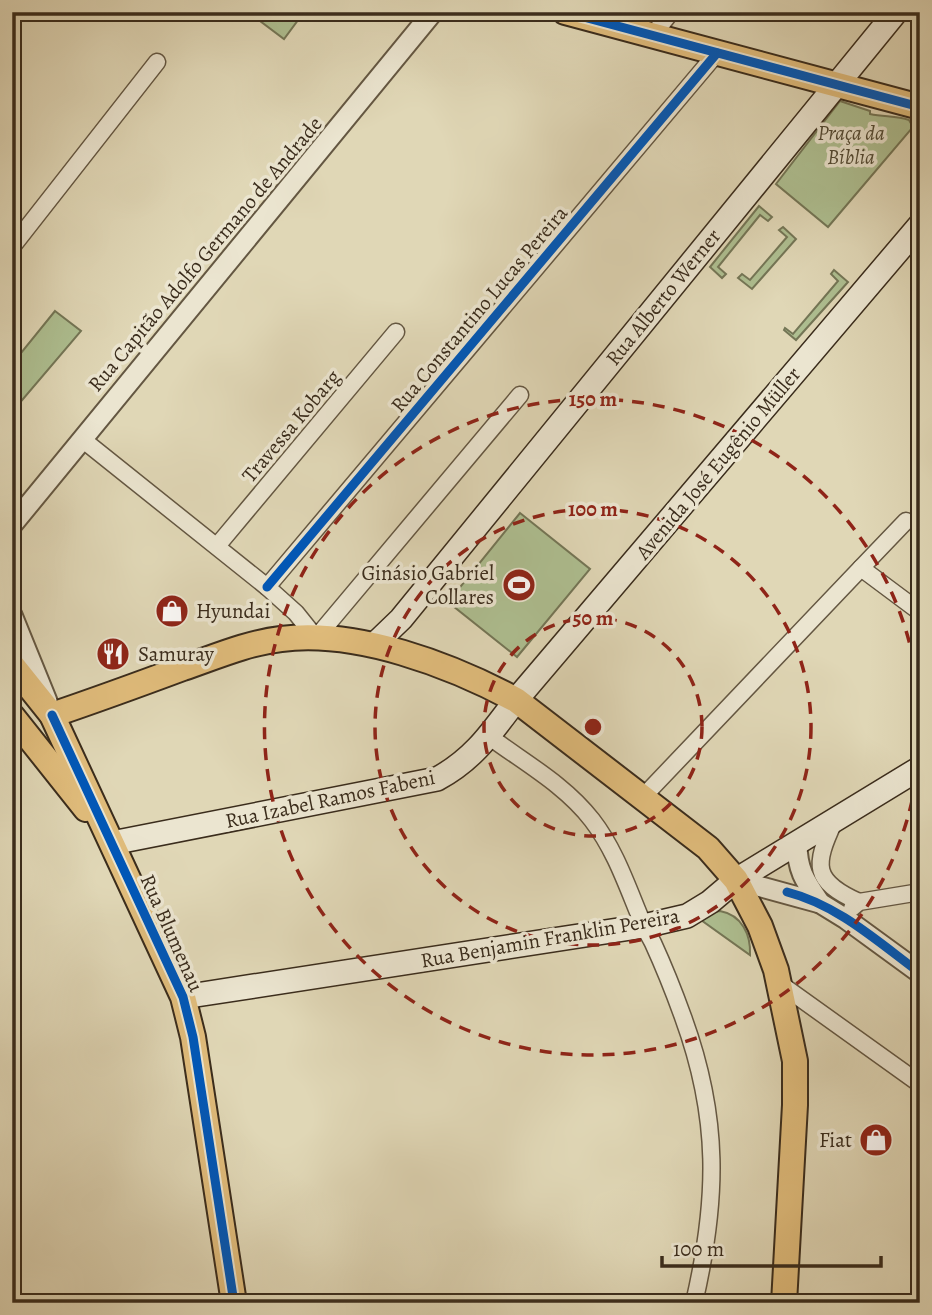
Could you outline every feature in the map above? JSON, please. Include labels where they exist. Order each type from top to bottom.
[{"type":"main road","points":[[565,12],[920,107]]},
{"type":"main road","name":"Rua Alberto Werner","points":[[375,644],[401,619],[896,12]]},
{"type":"main road","name":"Avenida José Eugênio Müller","points":[[516,700],[920,225]]},
{"type":"main road","points":[[52,715],[240,648],[282,638],[343,639],[375,644],[494,688],[516,700],[708,848],[736,880],[760,926],[779,984],[792,1041],[796,1078],[784,1303]]},
{"type":"main road","name":"Rua Blumenau","points":[[12,665],[52,715],[183,998],[193,1037],[233,1303]]},
{"type":"main road","name":"Rua Izabel Ramos Fabeni","points":[[113,843],[437,779],[464,763],[490,737],[516,700]]},
{"type":"main road","points":[[12,716],[113,843]]},
{"type":"main road","name":"Rua Benjamin Franklin Pereira","points":[[183,998],[644,926],[687,916],[710,902],[736,880],[920,768]]},
{"type":"street","name":"Rua Capitão Adolfo Germano de Andrade","points":[[12,526],[433,12]]},
{"type":"street","points":[[652,36],[671,12]]},
{"type":"street","name":"Rua Constantino Lucas Pereira","points":[[267,587],[717,53]]},
{"type":"street","points":[[12,247],[157,62]]},
{"type":"street","name":"Travessa Kobarg","points":[[217,546],[396,332]]},
{"type":"street","points":[[82,439],[267,587],[296,613],[316,638],[520,395]]},
{"type":"street","points":[[642,798],[906,521]]},
{"type":"street","points":[[861,568],[920,612]]},
{"type":"street","points":[[12,615],[52,715]]},
{"type":"street","points":[[490,737],[558,784],[592,820],[614,856],[653,942],[683,1018],[700,1072],[709,1114],[712,1177],[706,1251],[694,1303]]},
{"type":"street","points":[[834,822],[821,849],[824,879],[831,889],[859,902]]},
{"type":"street","points":[[797,843],[797,863],[807,885],[820,903]]},
{"type":"street","points":[[736,880],[820,903],[920,973]]},
{"type":"street","points":[[846,919],[850,910],[859,902],[920,892]]},
{"type":"street","points":[[779,984],[920,1084]]},
{"type":"green space","points":[[248,12],[304,12],[284,39]]},
{"type":"green space","name":"Praça da Bíblia","points":[[840,101],[870,111],[870,114],[909,120],[913,127],[828,227],[776,184]]},
{"type":"green space","points":[[759,206],[772,217],[768,221],[760,215],[718,267],[726,274],[722,278],[710,267]]},
{"type":"green space","points":[[783,227],[796,239],[752,289],[738,278],[742,274],[750,280],[787,237],[779,230]]},
{"type":"green space","points":[[834,270],[848,282],[796,340],[785,328],[793,334],[838,281],[831,274]]},
{"type":"green space","points":[[55,311],[81,331],[12,412],[12,364]]},
{"type":"green space","name":"Ginásio Gabriel Collares","points":[[520,513],[590,569],[517,657],[448,602]]},
{"type":"green space","points":[[720,911],[734,917],[744,927],[749,940],[750,955],[701,920]]},
{"type":"cycle path","points":[[565,12],[920,107]]},
{"type":"cycle path","points":[[267,587],[717,53]]},
{"type":"cycle path","points":[[52,715],[183,997],[193,1037],[234,1303]]},
{"type":"cycle path","points":[[787,892],[840,915],[920,973]]},
{"type":"place","name":"Ginásio Gabriel Collares","points":[[519,585]]},
{"type":"place","name":"Hyundai","points":[[172,611]]},
{"type":"place","name":"Samuray","points":[[113,654]]},
{"type":"place","name":"Fiat","points":[[876,1140]]}]
